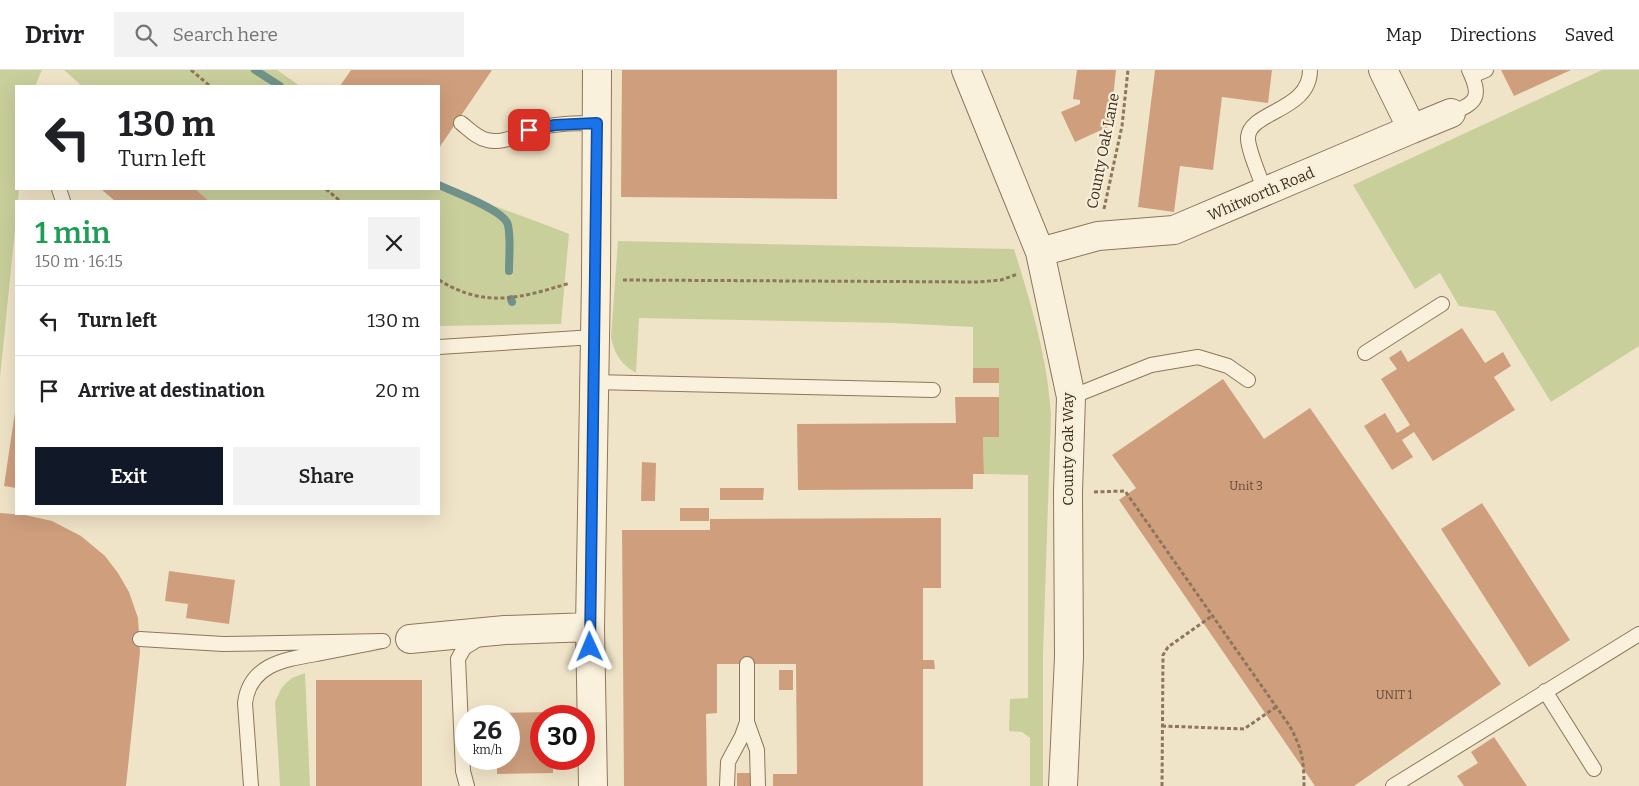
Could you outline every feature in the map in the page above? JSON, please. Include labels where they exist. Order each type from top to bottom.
[{"type":"street","points":[[593,786],[590,627],[596,280],[597,70]]},
{"type":"street","name":"County Oak Way","points":[[966,70],[1040,252],[1071,397],[1068,492],[1069,657],[1063,786]]},
{"type":"street","points":[[1383,70],[1412,129]]},
{"type":"street","name":"Whitworth Road","points":[[1040,252],[1098,236],[1174,230],[1451,114]]},
{"type":"street","points":[[396,640],[504,630],[590,627]]},
{"type":"lane","points":[[1265,192],[1249,146],[1249,133],[1256,124],[1302,94],[1308,85],[1310,70]]},
{"type":"lane","points":[[1451,114],[1465,108],[1474,101],[1476,92],[1470,73],[1486,70]]},
{"type":"lane","points":[[461,124],[478,136],[496,141],[540,127],[572,123],[597,123]]},
{"type":"lane","points":[[1365,352],[1442,304]]},
{"type":"lane","points":[[440,347],[594,337]]},
{"type":"lane","points":[[1071,397],[1152,365],[1198,357],[1228,366],[1248,380]]},
{"type":"lane","points":[[593,382],[933,390]]},
{"type":"lane","points":[[467,786],[464,771],[458,659],[460,653],[469,644],[504,630]]},
{"type":"lane","points":[[1393,786],[1639,634]]},
{"type":"lane","points":[[140,639],[222,644],[396,640]]},
{"type":"lane","points":[[252,786],[245,703],[247,691],[254,679],[265,669],[281,661],[396,640]]},
{"type":"lane","points":[[747,664],[747,722],[757,750],[758,786]]},
{"type":"lane","points":[[1545,691],[1594,769]]},
{"type":"lane","points":[[727,786],[728,762],[747,722]]},
{"type":"path","points":[[191,70],[209,85]]},
{"type":"path","name":"County Oak Lane","points":[[1098,236],[1122,126],[1128,70]]},
{"type":"path","points":[[327,190],[339,200]]},
{"type":"path","points":[[440,281],[459,291],[496,299],[519,297],[571,282],[596,280],[978,282],[1012,277],[1021,272],[1040,252]]},
{"type":"path","points":[[1068,492],[1125,492],[1292,731],[1303,757],[1304,786]]},
{"type":"path","points":[[1162,786],[1163,655],[1165,650],[1212,616]]},
{"type":"path","points":[[1162,726],[1244,729],[1276,707]]},
{"type":"green space","points":[[0,70],[42,70],[35,85],[15,85],[15,190],[19,190],[18,200],[15,200],[15,229],[0,378]]},
{"type":"green space","points":[[64,70],[277,70],[299,85],[81,85]]},
{"type":"green space","points":[[1602,70],[1639,70],[1639,346],[1551,402],[1495,311],[1459,306],[1440,273],[1415,289],[1353,185]]},
{"type":"green space","points":[[440,183],[454,190],[569,234],[561,324],[440,326],[440,200],[208,200],[196,190],[440,190]]},
{"type":"green space","points":[[618,241],[1014,249],[1042,350],[1051,414],[1043,656],[1043,786],[1030,786],[1030,738],[1022,732],[1009,731],[1010,699],[1028,698],[1028,475],[984,474],[983,437],[999,436],[999,369],[973,368],[973,327],[893,323],[639,318],[636,373],[619,358],[611,337]]},
{"type":"green space","points":[[305,673],[310,786],[280,786],[275,702],[286,683],[292,678]]},
{"type":"building","points":[[351,70],[492,70],[440,147],[440,85],[341,85]]},
{"type":"building","points":[[622,70],[837,70],[837,199],[621,197]]},
{"type":"building","points":[[1077,70],[1116,70],[1110,126],[1075,142],[1061,112],[1080,104],[1080,100],[1073,99]]},
{"type":"building","points":[[1155,70],[1272,70],[1268,103],[1222,97],[1213,170],[1180,166],[1174,212],[1138,207]]},
{"type":"building","points":[[1501,70],[1571,70],[1514,96]]},
{"type":"building","points":[[102,190],[196,190],[208,200],[114,200]]},
{"type":"building","points":[[1462,328],[1485,363],[1503,352],[1511,366],[1494,377],[1515,410],[1433,461],[1414,432],[1402,440],[1413,457],[1392,470],[1364,426],[1385,413],[1397,433],[1410,425],[1381,379],[1397,369],[1389,358],[1401,350],[1408,362]]},
{"type":"building","points":[[973,368],[999,368],[999,383],[973,383]]},
{"type":"building","points":[[1223,379],[1264,439],[1310,408],[1501,684],[1354,786],[1315,786],[1119,500],[1136,488],[1112,455]]},
{"type":"building","points":[[955,397],[999,397],[999,437],[983,437],[984,474],[973,474],[973,489],[798,490],[797,424],[956,423]]},
{"type":"building","points":[[15,412],[15,488],[4,486]]},
{"type":"building","points":[[642,462],[656,463],[655,501],[641,501]]},
{"type":"building","points":[[720,488],[764,488],[763,500],[720,500]]},
{"type":"building","points":[[1482,503],[1570,640],[1529,667],[1441,529]]},
{"type":"building","points":[[680,508],[709,508],[709,521],[680,521]]},
{"type":"building","points":[[0,513],[25,515],[52,521],[81,536],[105,556],[129,592],[138,618],[140,652],[126,786],[0,786]]},
{"type":"building","points":[[941,518],[941,588],[923,588],[923,660],[934,660],[935,669],[923,669],[923,786],[773,786],[773,774],[797,774],[796,664],[717,664],[717,713],[706,714],[707,786],[624,786],[622,530],[710,530],[710,519]]},
{"type":"building","points":[[169,571],[235,580],[229,624],[186,618],[188,604],[165,601]]},
{"type":"building","points":[[779,670],[793,670],[793,690],[779,690]]},
{"type":"building","points":[[316,680],[422,680],[422,786],[316,786]]},
{"type":"building","points":[[530,712],[530,770],[553,770],[553,773],[497,774],[497,770],[520,770],[520,713]]},
{"type":"building","points":[[1494,737],[1527,786],[1464,786],[1457,776],[1478,763],[1471,752]]},
{"type":"building","points":[[737,773],[753,773],[753,786],[737,786]]},
{"type":"waterway","points":[[255,70],[278,85]]},
{"type":"waterway","points":[[440,185],[489,208],[505,219],[508,225],[509,236],[509,271]]},
{"type":"route","points":[[529,130],[572,123],[597,123],[590,647]]}]
